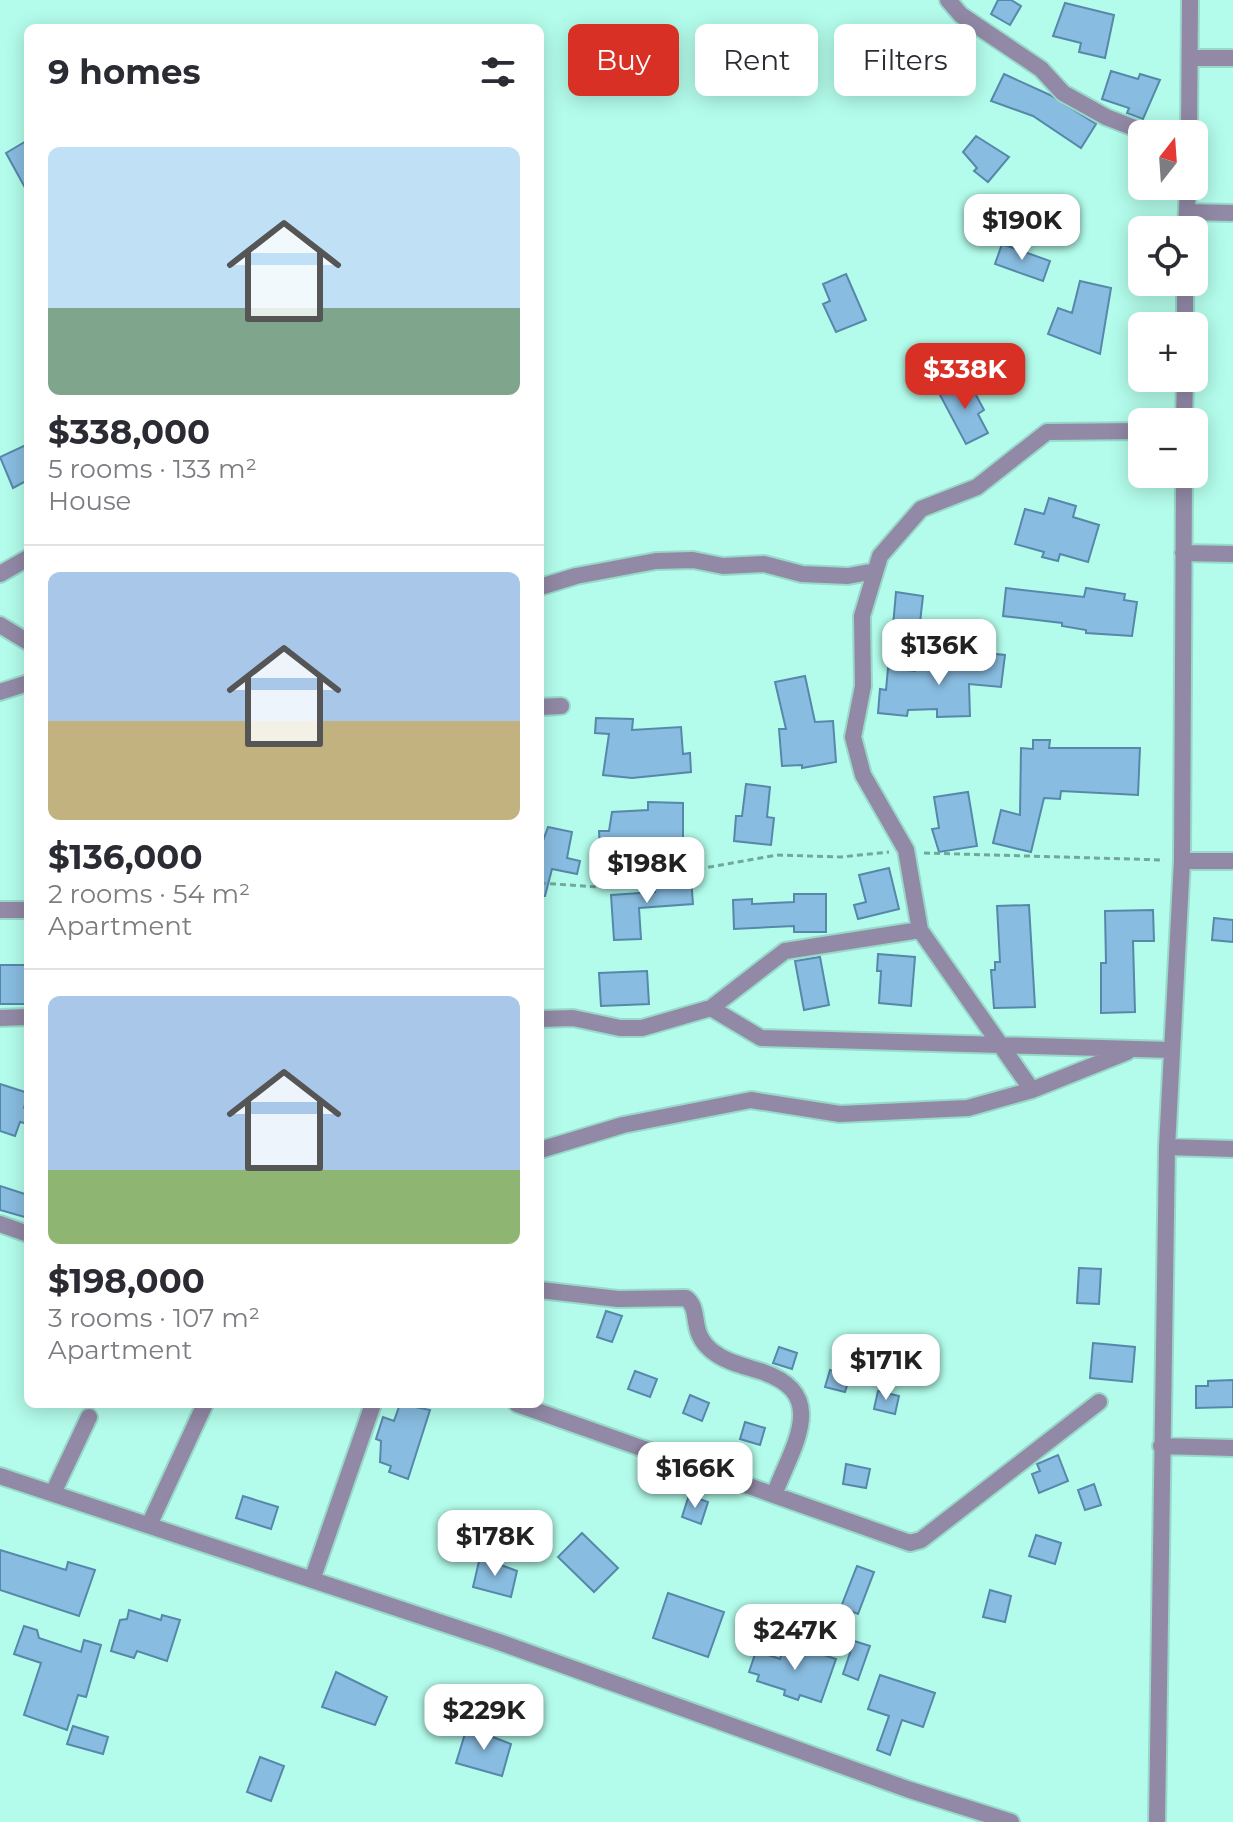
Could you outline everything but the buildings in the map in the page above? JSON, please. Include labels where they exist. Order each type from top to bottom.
[{"type":"street","points":[[948,0],[961,15],[1041,69],[1063,93],[1128,126]]},
{"type":"street","points":[[1189,120],[1190,0]]},
{"type":"street","points":[[1190,58],[1233,58]]},
{"type":"street","points":[[1187,200],[1187,216]]},
{"type":"street","points":[[1187,212],[1233,213]]},
{"type":"street","points":[[1032,1090],[920,930],[906,850],[863,775],[853,737],[863,686],[862,616],[880,556],[902,527],[921,509],[977,487],[1047,432],[1128,431]]},
{"type":"street","points":[[1157,1822],[1167,1147],[1182,861],[1184,488]]},
{"type":"street","points":[[1183,553],[1233,554]]},
{"type":"street","points":[[0,574],[24,560]]},
{"type":"street","points":[[544,586],[576,576],[656,561],[693,560],[723,566],[764,564],[802,574],[848,576],[875,571]]},
{"type":"street","points":[[0,625],[24,640]]},
{"type":"street","points":[[0,692],[24,684]]},
{"type":"street","points":[[544,707],[561,706]]},
{"type":"street","points":[[1182,861],[1233,861]]},
{"type":"street","points":[[0,910],[24,910]]},
{"type":"street","points":[[544,1019],[573,1018],[620,1028],[642,1028],[711,1008],[785,951],[920,930]]},
{"type":"street","points":[[711,1008],[761,1038],[1170,1050]]},
{"type":"street","points":[[0,1018],[24,1017]]},
{"type":"street","points":[[544,1149],[623,1125],[751,1100],[840,1114],[968,1108],[1032,1090],[1132,1049]]},
{"type":"street","points":[[1167,1147],[1233,1149]]},
{"type":"street","points":[[0,1224],[24,1233]]},
{"type":"street","points":[[544,1290],[618,1299],[686,1298],[693,1306],[697,1335],[705,1345],[731,1362],[781,1379],[794,1389],[803,1404],[801,1421],[774,1495]]},
{"type":"street","points":[[528,1408],[910,1543],[921,1540],[1099,1402]]},
{"type":"street","points":[[149,1525],[203,1408]]},
{"type":"street","points":[[312,1580],[372,1408]]},
{"type":"street","points":[[53,1493],[89,1417]]},
{"type":"street","points":[[1161,1446],[1233,1448]]},
{"type":"street","points":[[0,1476],[499,1642],[907,1789],[1011,1822]]},
{"type":"path","points":[[544,883],[598,887],[777,855],[841,857],[906,850],[1182,861]]}]
